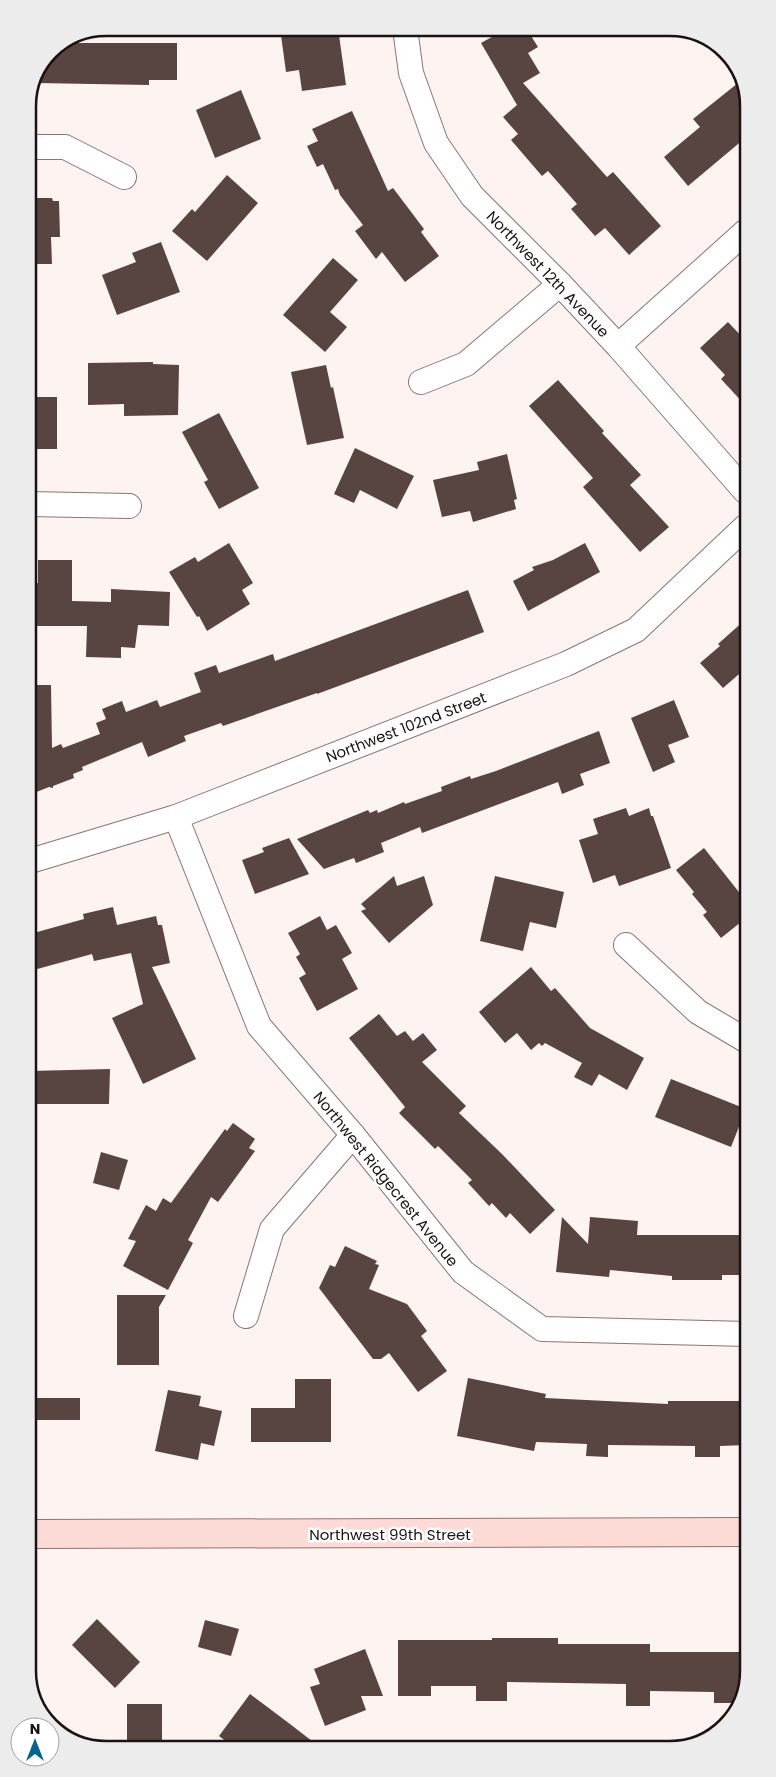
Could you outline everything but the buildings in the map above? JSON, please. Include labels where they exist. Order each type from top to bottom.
[{"type":"main road","name":"Northwest 99th Street","points":[[36,1534],[740,1532]]},
{"type":"street","name":"Northwest 12th Avenue","points":[[406,36],[411,73],[436,143],[472,196],[560,284],[618,346],[740,485]]},
{"type":"street","points":[[36,147],[65,147],[124,176]]},
{"type":"street","points":[[618,346],[740,236]]},
{"type":"street","points":[[421,382],[466,364],[560,284]]},
{"type":"street","points":[[36,504],[129,506]]},
{"type":"street","name":"Northwest 102nd Street","points":[[36,859],[176,817],[566,664],[636,630],[740,533]]},
{"type":"street","name":"Northwest Ridgecrest Avenue","points":[[176,817],[259,1026],[353,1135],[462,1272],[542,1329],[740,1334]]},
{"type":"street","points":[[626,945],[698,1012],[740,1037]]},
{"type":"street","points":[[246,1316],[272,1229],[353,1135]]}]
